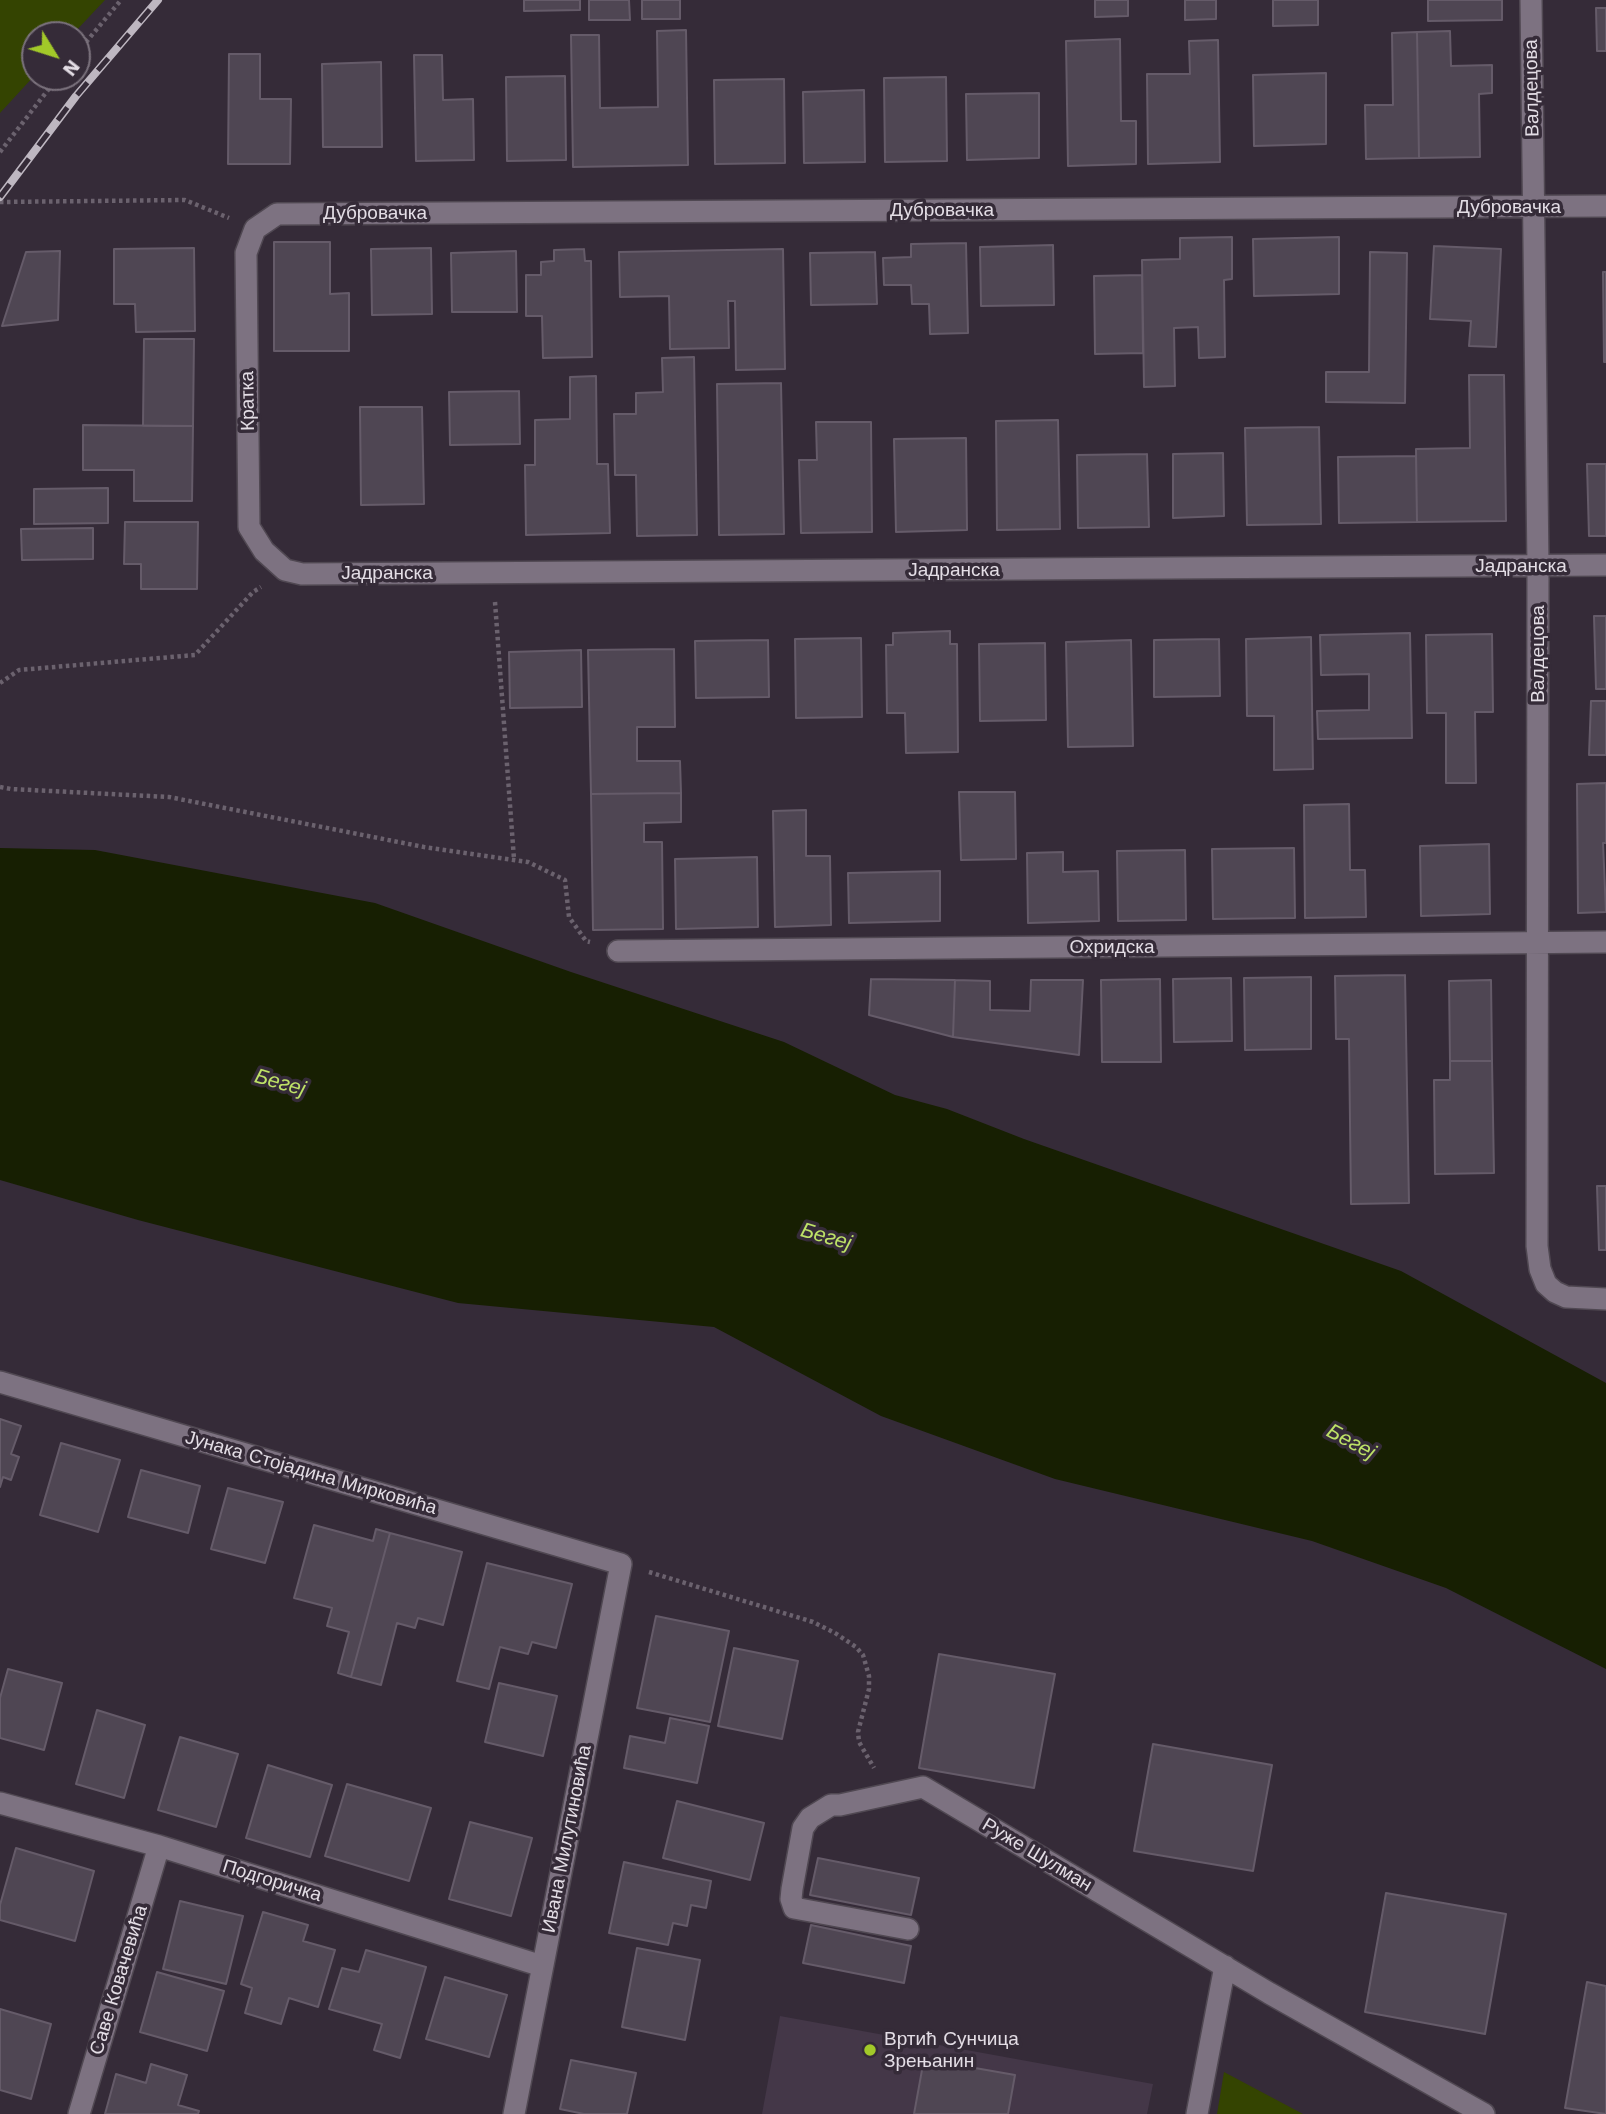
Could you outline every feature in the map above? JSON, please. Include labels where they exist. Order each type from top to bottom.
[{"type":"street","name":"Валдецова","points":[[1531,0],[1538,566],[1537,1246],[1540,1269],[1546,1284],[1566,1297],[1606,1299]]},
{"type":"street","name":"Дубровачка","points":[[256,229],[277,214],[1606,206]]},
{"type":"street","name":"Кратка","points":[[256,229],[246,253],[249,527],[264,551],[294,572]]},
{"type":"street","name":"Јадранска","points":[[294,572],[1606,565]]},
{"type":"street","name":"Охридска","points":[[618,951],[1606,942]]},
{"type":"street","name":"Јунака Стојадина Мирковића","points":[[0,1382],[621,1564]]},
{"type":"street","name":"Ивана Милутиновића","points":[[514,2114],[621,1564]]},
{"type":"street","name":"Руже Шулман","points":[[908,1929],[794,1908],[792,1889],[803,1828],[810,1818],[823,1809],[923,1787],[1225,1966],[1485,2114]]},
{"type":"street","name":"Подгоричка","points":[[0,1802],[159,1846],[542,1966]]},
{"type":"street","name":"Саве Ковачевића","points":[[79,2114],[159,1846]]},
{"type":"street","points":[[1196,2114],[1225,1966]]},
{"type":"path","points":[[91,36],[121,0]]},
{"type":"path","points":[[0,152],[47,91]]},
{"type":"path","points":[[0,202],[185,200],[256,229]]},
{"type":"path","points":[[0,683],[19,670],[195,655],[253,592],[294,572]]},
{"type":"path","points":[[492,573],[514,859]]},
{"type":"path","points":[[0,787],[169,797],[424,848],[528,862],[565,880],[569,918],[586,941],[618,951]]},
{"type":"path","points":[[621,1564],[813,1622],[856,1647],[863,1655],[869,1676],[869,1689],[858,1732],[859,1742],[874,1767],[901,1792]]},
{"type":"shaded area","name":"Вртић Сунчица Зрењанин","points":[[780,2016],[1153,2084],[1147,2114],[762,2114]]},
{"type":"green space","points":[[0,0],[105,0],[85,21],[21,21],[21,90],[0,113]]},
{"type":"green space","points":[[1224,2072],[1303,2114],[1217,2114]]},
{"type":"water","name":"Бегеј","points":[[0,848],[95,850],[375,903],[571,972],[784,1042],[895,1095],[947,1109],[1024,1139],[1401,1271],[1606,1383],[1606,1669],[1446,1588],[1312,1541],[1055,1479],[881,1416],[714,1327],[458,1303],[138,1220],[0,1180]]},
{"type":"building","points":[[524,0],[580,0],[580,10],[524,11]]},
{"type":"building","points":[[589,0],[629,0],[630,20],[589,20]]},
{"type":"building","points":[[642,0],[680,0],[680,19],[642,19]]},
{"type":"building","points":[[1095,0],[1128,0],[1128,16],[1095,17]]},
{"type":"building","points":[[1185,0],[1216,0],[1216,19],[1185,20]]},
{"type":"building","points":[[1273,0],[1318,0],[1318,25],[1273,26]]},
{"type":"building","points":[[1428,0],[1502,0],[1502,20],[1428,21]]},
{"type":"building","points":[[1596,8],[1606,8],[1606,51],[1597,51]]},
{"type":"building","points":[[686,30],[688,165],[573,167],[571,35],[599,35],[600,108],[658,107],[657,31]]},
{"type":"building","points":[[1450,31],[1451,66],[1492,65],[1492,93],[1479,94],[1480,157],[1419,158],[1417,32]]},
{"type":"building","points":[[1417,32],[1419,158],[1366,159],[1365,105],[1393,105],[1392,33]]},
{"type":"building","points":[[1120,39],[1121,121],[1136,121],[1136,164],[1068,166],[1066,41]]},
{"type":"building","points":[[1218,40],[1220,162],[1148,164],[1147,74],[1190,74],[1189,41]]},
{"type":"building","points":[[229,54],[260,54],[260,99],[291,99],[290,164],[228,164]]},
{"type":"building","points":[[414,55],[442,55],[443,100],[473,99],[474,160],[416,161]]},
{"type":"building","points":[[381,62],[382,147],[323,147],[322,64]]},
{"type":"building","points":[[1326,73],[1326,144],[1254,146],[1253,75]]},
{"type":"building","points":[[565,76],[566,160],[507,161],[506,77]]},
{"type":"building","points":[[946,77],[947,161],[885,162],[884,78]]},
{"type":"building","points":[[784,79],[785,163],[715,164],[714,80]]},
{"type":"building","points":[[864,90],[865,162],[804,163],[803,92]]},
{"type":"building","points":[[1039,93],[1039,158],[967,160],[966,94]]},
{"type":"building","points":[[1232,237],[1232,279],[1224,280],[1225,357],[1199,358],[1198,327],[1174,328],[1175,386],[1144,387],[1142,260],[1180,259],[1180,238]]},
{"type":"building","points":[[1339,237],[1339,294],[1254,296],[1253,239]]},
{"type":"building","points":[[274,242],[330,242],[330,294],[349,293],[349,351],[274,351]]},
{"type":"building","points":[[966,243],[968,333],[930,334],[929,304],[912,304],[911,285],[884,285],[883,258],[911,257],[911,244]]},
{"type":"building","points":[[1053,245],[1054,305],[981,306],[980,247]]},
{"type":"building","points":[[1434,246],[1501,249],[1496,347],[1469,346],[1471,321],[1430,319]]},
{"type":"building","points":[[194,248],[195,331],[136,332],[135,304],[114,304],[114,249]]},
{"type":"building","points":[[431,248],[432,314],[372,315],[371,249]]},
{"type":"building","points":[[584,249],[585,261],[591,261],[592,357],[543,358],[542,316],[526,316],[526,275],[541,275],[541,262],[554,261],[554,250]]},
{"type":"building","points":[[783,249],[785,369],[736,370],[735,301],[728,301],[729,348],[670,349],[669,296],[620,297],[619,252]]},
{"type":"building","points":[[60,251],[58,320],[2,326],[26,252]]},
{"type":"building","points":[[516,251],[517,312],[452,312],[451,253]]},
{"type":"building","points":[[875,252],[877,304],[811,305],[810,253]]},
{"type":"building","points":[[1370,252],[1407,253],[1405,403],[1326,402],[1326,372],[1369,372]]},
{"type":"building","points":[[1603,272],[1606,272],[1606,362],[1604,362]]},
{"type":"building","points":[[1142,275],[1143,353],[1095,354],[1094,276]]},
{"type":"building","points":[[144,339],[194,339],[193,426],[143,426]]},
{"type":"building","points":[[694,357],[697,535],[637,536],[636,475],[615,475],[614,414],[636,414],[636,393],[663,392],[662,358]]},
{"type":"building","points":[[1469,375],[1504,375],[1506,521],[1417,522],[1416,449],[1470,448]]},
{"type":"building","points":[[596,376],[597,464],[608,464],[610,533],[526,535],[525,465],[535,465],[535,420],[570,419],[570,377]]},
{"type":"building","points":[[781,383],[784,534],[719,535],[717,384]]},
{"type":"building","points":[[519,391],[520,444],[450,445],[449,392]]},
{"type":"building","points":[[360,407],[422,407],[424,504],[361,505]]},
{"type":"building","points":[[1058,420],[1060,529],[997,530],[996,421]]},
{"type":"building","points":[[816,422],[871,422],[872,532],[801,533],[799,460],[817,460]]},
{"type":"building","points":[[83,425],[193,426],[192,501],[134,501],[134,470],[83,470]]},
{"type":"building","points":[[1319,427],[1321,524],[1247,525],[1245,428]]},
{"type":"building","points":[[966,438],[967,530],[896,532],[894,439]]},
{"type":"building","points":[[1223,453],[1224,516],[1173,518],[1173,454]]},
{"type":"building","points":[[1147,454],[1149,527],[1078,528],[1077,455]]},
{"type":"building","points":[[1416,456],[1417,522],[1339,523],[1338,457]]},
{"type":"building","points":[[1587,464],[1606,464],[1606,536],[1589,536]]},
{"type":"building","points":[[108,488],[108,523],[34,524],[34,489]]},
{"type":"building","points":[[125,522],[198,522],[197,589],[141,589],[141,564],[124,564]]},
{"type":"building","points":[[93,528],[93,559],[22,560],[21,529]]},
{"type":"building","points":[[1594,616],[1606,616],[1606,689],[1596,689]]},
{"type":"building","points":[[950,631],[950,644],[957,644],[958,752],[906,753],[905,713],[887,713],[886,645],[893,645],[893,633]]},
{"type":"building","points":[[1410,633],[1412,738],[1318,739],[1317,711],[1369,710],[1369,674],[1321,675],[1320,635]]},
{"type":"building","points":[[1492,634],[1493,712],[1475,712],[1476,783],[1446,783],[1446,713],[1427,713],[1426,635]]},
{"type":"building","points":[[1311,637],[1313,769],[1274,770],[1274,716],[1247,716],[1246,639]]},
{"type":"building","points":[[861,638],[862,717],[796,718],[795,639]]},
{"type":"building","points":[[1219,639],[1220,696],[1154,697],[1154,640]]},
{"type":"building","points":[[768,640],[769,697],[696,698],[695,641]]},
{"type":"building","points":[[1131,640],[1133,746],[1068,747],[1066,642]]},
{"type":"building","points":[[1045,643],[1046,720],[980,721],[979,644]]},
{"type":"building","points":[[674,649],[675,727],[637,727],[637,761],[680,761],[681,793],[591,794],[588,650]]},
{"type":"building","points":[[581,650],[582,707],[510,708],[509,652]]},
{"type":"building","points":[[1591,701],[1606,701],[1606,755],[1589,755]]},
{"type":"building","points":[[1606,783],[1606,843],[1603,843],[1606,912],[1578,913],[1577,784]]},
{"type":"building","points":[[959,792],[1015,792],[1016,859],[961,860]]},
{"type":"building","points":[[681,793],[681,822],[644,823],[644,842],[662,842],[663,929],[593,930],[591,794]]},
{"type":"building","points":[[1349,804],[1350,870],[1365,870],[1366,917],[1305,918],[1304,805]]},
{"type":"building","points":[[806,810],[806,856],[830,856],[831,925],[775,927],[773,811]]},
{"type":"building","points":[[1489,844],[1490,914],[1421,916],[1420,846]]},
{"type":"building","points":[[1294,848],[1295,918],[1213,919],[1212,849]]},
{"type":"building","points":[[1185,850],[1186,920],[1118,921],[1117,851]]},
{"type":"building","points":[[1063,852],[1063,872],[1098,871],[1099,921],[1028,923],[1027,853]]},
{"type":"building","points":[[757,857],[758,927],[676,929],[675,859]]},
{"type":"building","points":[[940,871],[940,921],[849,923],[848,873]]},
{"type":"building","points":[[1405,975],[1409,1203],[1351,1204],[1349,1039],[1336,1039],[1335,976]]},
{"type":"building","points":[[1311,977],[1311,1049],[1245,1050],[1244,978]]},
{"type":"building","points":[[1231,978],[1232,1041],[1174,1042],[1173,979]]},
{"type":"building","points":[[871,979],[955,980],[953,1037],[869,1015]]},
{"type":"building","points":[[1160,979],[1161,1062],[1102,1062],[1101,980]]},
{"type":"building","points":[[955,980],[990,981],[990,1010],[1030,1011],[1031,980],[1083,980],[1079,1055],[953,1037]]},
{"type":"building","points":[[1491,980],[1492,1061],[1450,1061],[1449,981]]},
{"type":"building","points":[[1450,1061],[1492,1061],[1494,1173],[1435,1174],[1434,1080],[1450,1080]]},
{"type":"building","points":[[1597,1186],[1606,1186],[1606,1250],[1599,1250]]},
{"type":"building","points":[[0,1419],[21,1426],[11,1454],[19,1457],[11,1480],[3,1477],[0,1487]]},
{"type":"building","points":[[61,1443],[120,1460],[98,1532],[40,1515]]},
{"type":"building","points":[[141,1470],[200,1486],[188,1533],[128,1517]]},
{"type":"building","points":[[228,1488],[283,1502],[265,1563],[211,1549]]},
{"type":"building","points":[[314,1525],[373,1541],[376,1529],[390,1533],[351,1677],[338,1673],[349,1632],[327,1626],[332,1608],[294,1598]]},
{"type":"building","points":[[390,1533],[462,1552],[443,1625],[418,1618],[415,1628],[397,1623],[381,1685],[351,1677]]},
{"type":"building","points":[[487,1563],[572,1584],[556,1648],[532,1642],[528,1654],[500,1647],[489,1689],[457,1681]]},
{"type":"building","points":[[656,1616],[729,1631],[710,1722],[637,1708]]},
{"type":"building","points":[[734,1648],[798,1661],[782,1739],[718,1726]]},
{"type":"building","points":[[939,1654],[1055,1674],[1034,1788],[919,1768]]},
{"type":"building","points":[[8,1669],[62,1683],[44,1750],[0,1738],[0,1698]]},
{"type":"building","points":[[499,1683],[557,1696],[543,1756],[485,1742]]},
{"type":"building","points":[[97,1710],[145,1725],[124,1798],[76,1784]]},
{"type":"building","points":[[670,1718],[709,1726],[697,1783],[624,1768],[630,1736],[665,1743]]},
{"type":"building","points":[[180,1737],[238,1754],[216,1827],[158,1810]]},
{"type":"building","points":[[1153,1744],[1272,1765],[1253,1871],[1134,1851]]},
{"type":"building","points":[[268,1765],[332,1785],[310,1857],[246,1838]]},
{"type":"building","points":[[347,1784],[431,1808],[409,1881],[325,1856]]},
{"type":"building","points":[[677,1801],[764,1823],[750,1880],[663,1858]]},
{"type":"building","points":[[470,1822],[532,1838],[511,1916],[449,1899]]},
{"type":"building","points":[[16,1848],[94,1871],[75,1941],[0,1920],[0,1905]]},
{"type":"building","points":[[818,1858],[919,1878],[911,1915],[810,1895]]},
{"type":"building","points":[[624,1862],[711,1881],[706,1908],[691,1905],[687,1926],[673,1923],[668,1945],[609,1933]]},
{"type":"building","points":[[1386,1893],[1506,1914],[1485,2034],[1365,2012]]},
{"type":"building","points":[[180,1901],[243,1916],[226,1984],[163,1969]]},
{"type":"building","points":[[263,1912],[308,1925],[303,1941],[335,1950],[318,2007],[289,1998],[281,2024],[245,2013],[252,1988],[241,1984]]},
{"type":"building","points":[[811,1925],[911,1946],[904,1983],[803,1963]]},
{"type":"building","points":[[637,1948],[700,1960],[685,2040],[622,2027]]},
{"type":"building","points":[[366,1950],[426,1967],[400,2058],[374,2050],[382,2024],[329,2009],[342,1968],[359,1972]]},
{"type":"building","points":[[157,1972],[224,1991],[207,2051],[140,2032]]},
{"type":"building","points":[[445,1977],[507,1995],[489,2057],[426,2039]]},
{"type":"building","points":[[1587,1982],[1606,1986],[1606,2114],[1565,2108]]},
{"type":"building","points":[[0,2009],[51,2024],[31,2099],[0,2090]]},
{"type":"building","points":[[924,2059],[1015,2075],[1008,2114],[914,2114]]},
{"type":"building","points":[[571,2060],[636,2073],[627,2114],[584,2114],[560,2109]]},
{"type":"building","points":[[151,2064],[187,2075],[178,2105],[199,2111],[198,2114],[105,2114],[116,2074],[146,2083]]},
{"type":"railway","points":[[0,197],[76,96],[158,0]]},
{"type":"place","name":"Вртић Сунчица Зрењанин","points":[[870,2050]]}]
